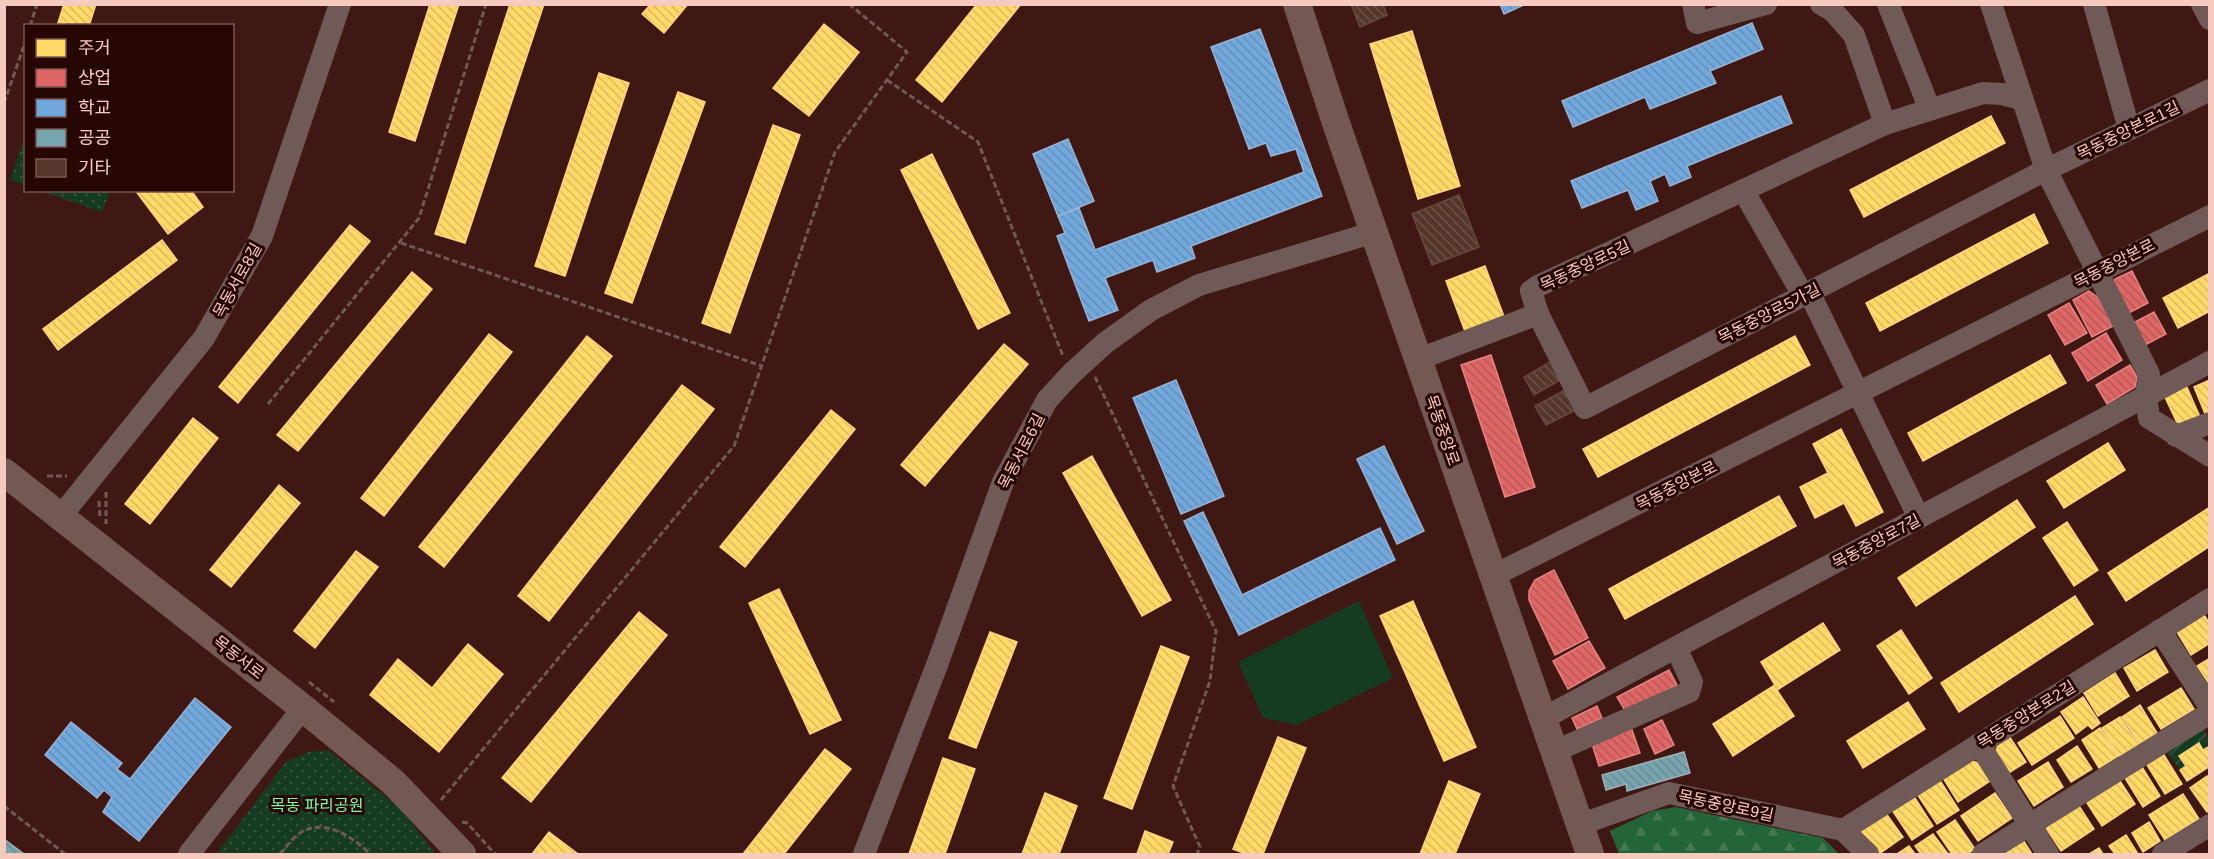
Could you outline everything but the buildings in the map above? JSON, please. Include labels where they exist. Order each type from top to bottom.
[{"type":"main road","name":"목동중앙로","points":[[1297,4],[1590,855]]},
{"type":"main road","name":"목동서로","points":[[4,472],[305,694],[393,782],[462,842]]},
{"type":"street","name":"목동서로8길","points":[[62,516],[204,338],[262,236],[340,4]]},
{"type":"street","points":[[1694,4],[1697,23],[1766,4]]},
{"type":"street","points":[[1821,4],[1833,11],[1854,35],[1885,124]]},
{"type":"street","points":[[1888,4],[1930,110]]},
{"type":"street","points":[[1991,4],[2046,170],[2149,374],[2146,396],[2149,418],[2210,456]]},
{"type":"street","points":[[2094,4],[2129,129]]},
{"type":"street","points":[[2202,4],[2210,19]]},
{"type":"street","name":"목동중앙본로1길","points":[[2046,170],[2210,90]]},
{"type":"street","name":"목동중앙로5길","points":[[1419,359],[1538,314],[1531,291],[1538,286],[1885,124],[1983,93],[2002,94],[2021,99]]},
{"type":"street","name":"목동중앙로5가길","points":[[1538,314],[1585,408],[2046,170]]},
{"type":"street","points":[[1743,190],[1806,294],[1919,518]]},
{"type":"street","name":"목동중앙본로","points":[[1493,576],[2210,216]]},
{"type":"street","name":"목동서로6길","points":[[864,855],[937,665],[1003,482],[1047,400],[1078,367],[1105,343],[1151,310],[1199,285],[1375,232]]},
{"type":"street","name":"목동중앙로7길","points":[[1542,719],[2210,362]]},
{"type":"street","points":[[2176,436],[2210,423]]},
{"type":"street","name":"목동중앙본로2길","points":[[1843,830],[2210,599]]},
{"type":"street","points":[[2160,630],[2210,707]]},
{"type":"street","points":[[1553,752],[1689,692],[1692,682],[1676,648]]},
{"type":"street","points":[[189,855],[305,694]]},
{"type":"street","points":[[1983,855],[2210,713]]},
{"type":"street","points":[[1979,744],[2048,855]]},
{"type":"street","name":"목동중앙로9길","points":[[1579,825],[1669,793],[1843,830]]},
{"type":"street","points":[[2163,855],[2210,825]]},
{"type":"street","points":[[1843,830],[1868,855]]},
{"type":"path","points":[[31,24],[38,4]]},
{"type":"path","points":[[268,404],[419,218],[486,4]]},
{"type":"path","points":[[441,800],[734,446],[835,152],[908,52],[849,4]]},
{"type":"path","points":[[4,103],[24,46]]},
{"type":"path","points":[[887,80],[978,142],[1078,367],[1216,631],[1210,681],[1173,786],[1200,847],[1197,855]]},
{"type":"path","points":[[401,243],[762,366]]},
{"type":"path","points":[[39,477],[67,476],[74,472]]},
{"type":"path","points":[[61,481],[71,481]]},
{"type":"path","points":[[107,529],[105,495],[109,486]]},
{"type":"path","points":[[305,694],[340,708]]},
{"type":"path","points":[[435,794],[448,807]]},
{"type":"path","points":[[4,806],[64,855]]},
{"type":"path","points":[[459,821],[462,842]]},
{"type":"path","points":[[280,855],[294,838],[304,831],[328,827],[354,840],[370,855]]},
{"type":"green space","points":[[24,139],[24,185],[10,180]]},
{"type":"green space","points":[[44,192],[110,192],[102,212]]},
{"type":"green space","points":[[1359,601],[1393,678],[1297,725],[1263,718],[1238,662]]},
{"type":"green space","points":[[2203,728],[2209,739],[2209,746],[2203,750],[2199,744],[2180,757],[2186,766],[2180,770],[2166,751]]},
{"type":"green space","name":"목동 파리공원","points":[[328,750],[402,810],[436,854],[216,854],[286,762],[308,752]]},
{"type":"green space","points":[[1676,807],[1823,838],[1839,854],[1619,854],[1610,831],[1652,811]]}]
